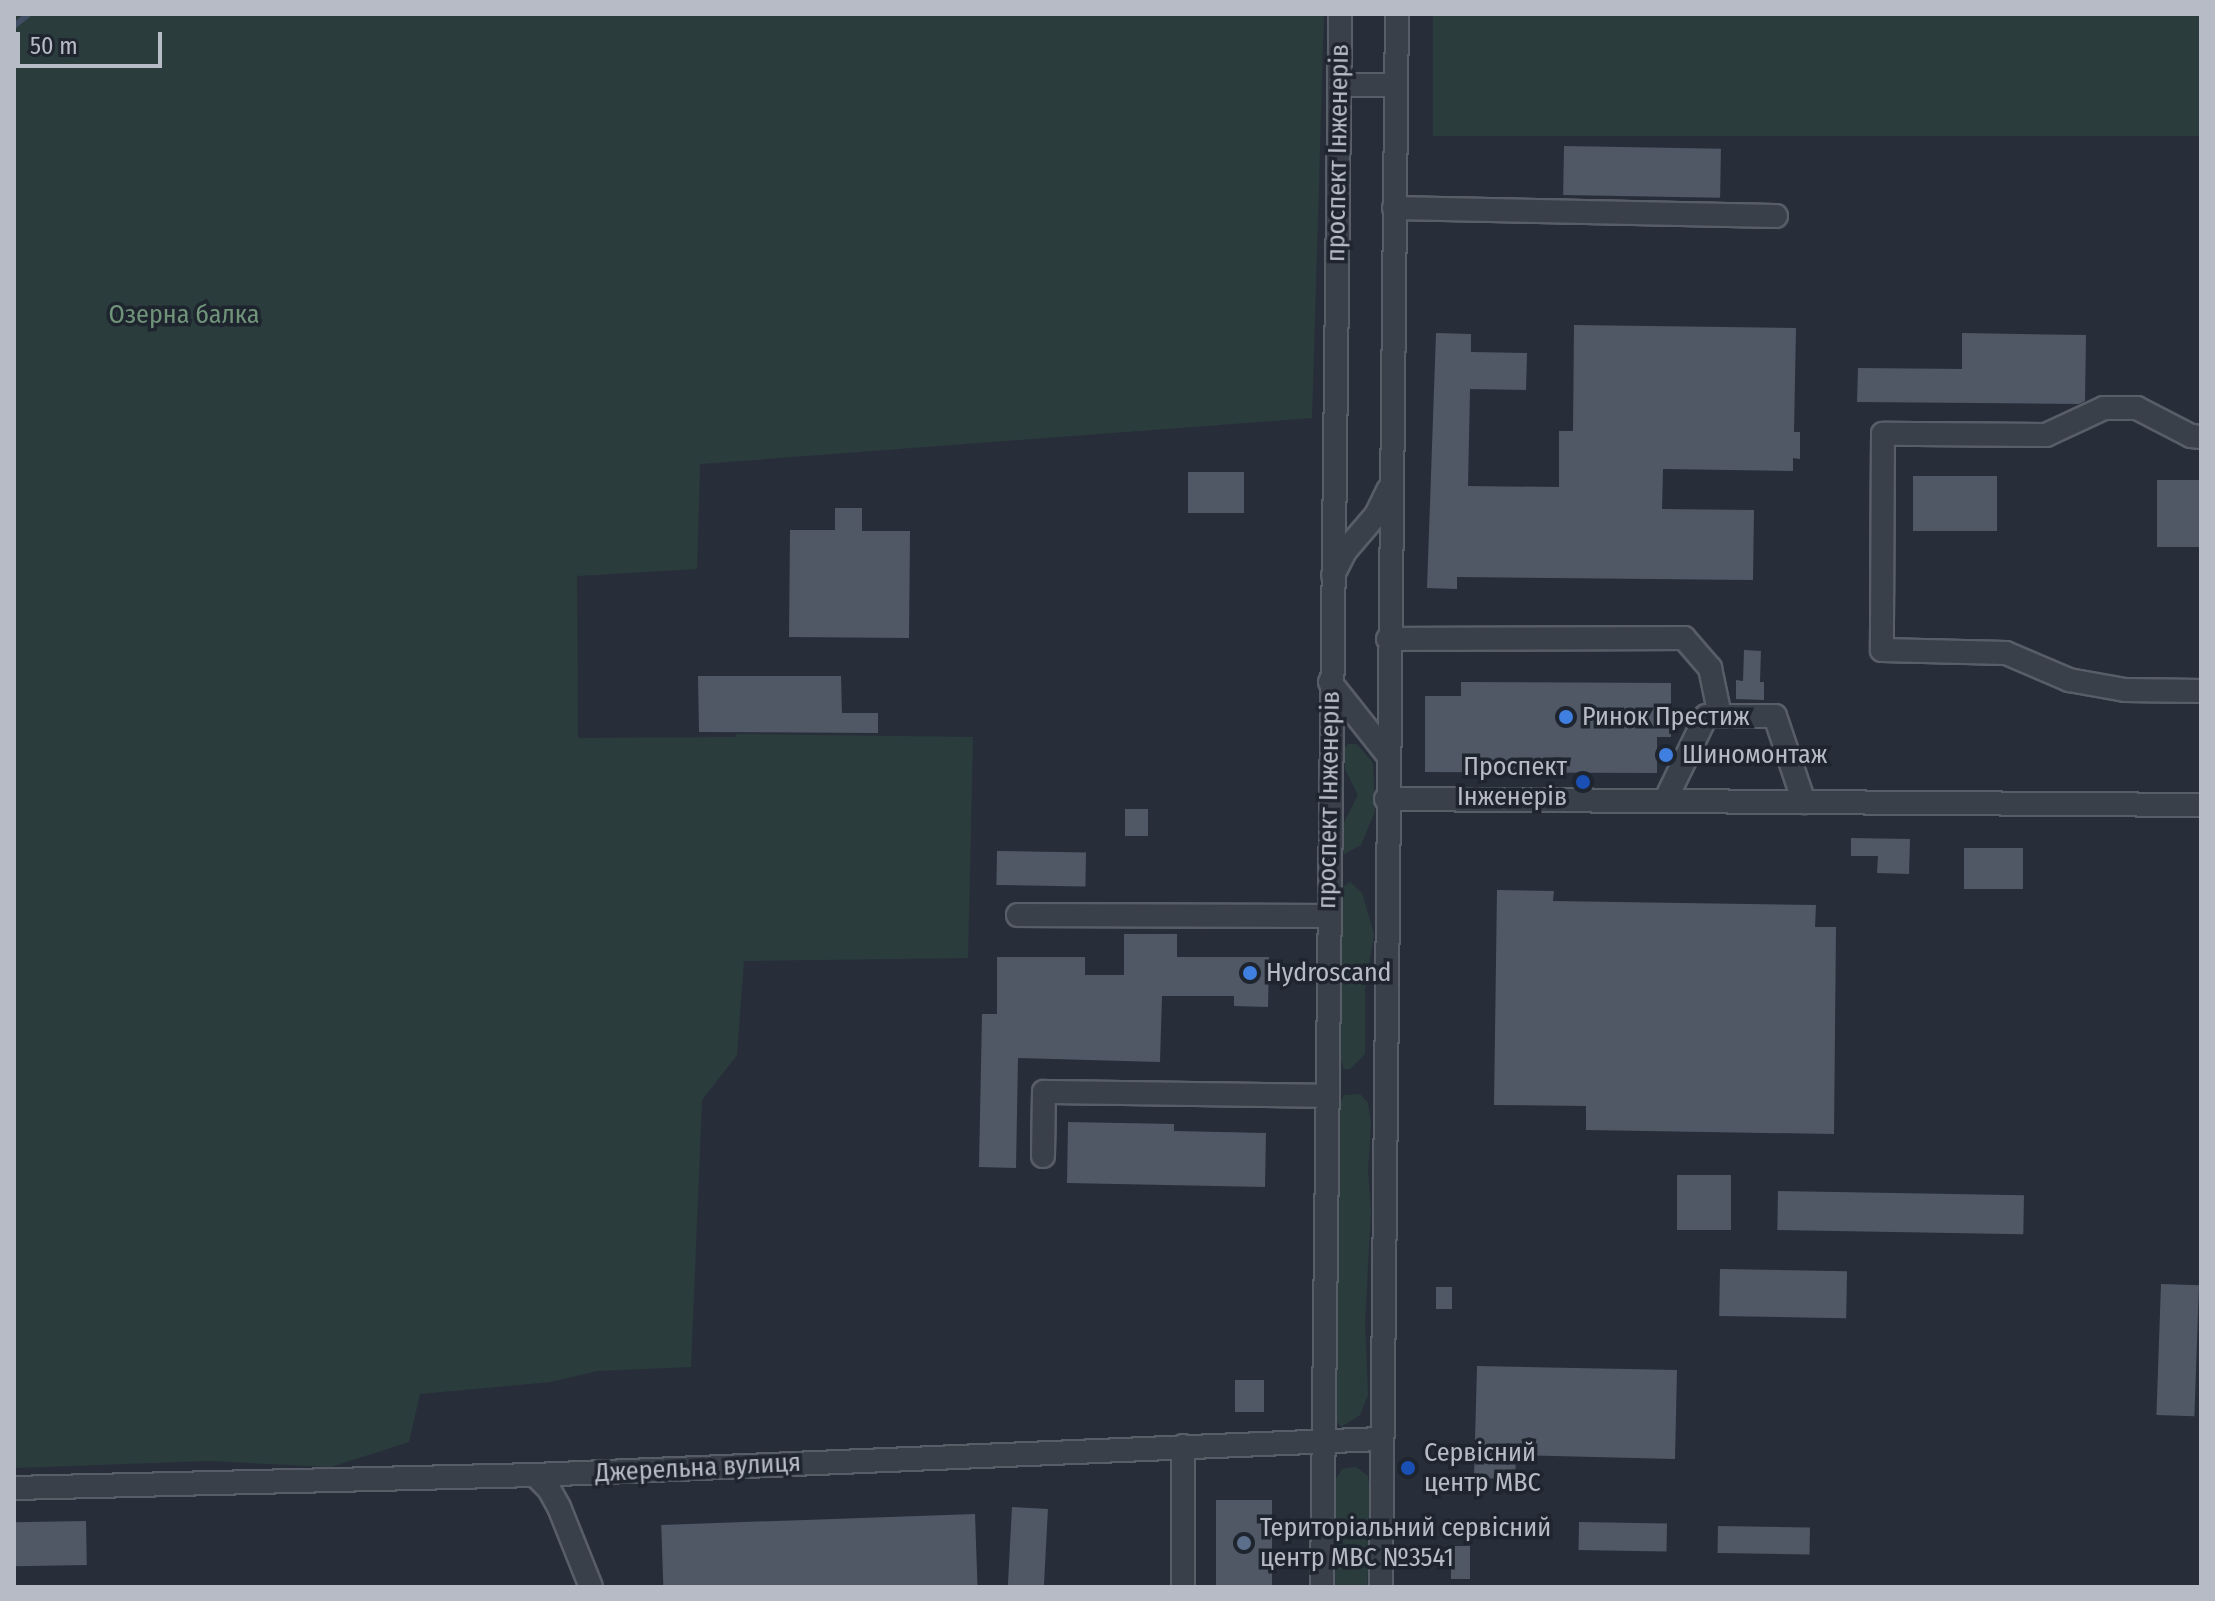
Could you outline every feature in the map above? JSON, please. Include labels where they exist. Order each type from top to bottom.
[{"type":"street","name":"проспект Інженерів","points":[[1322,1587],[1327,916],[1340,14]]},
{"type":"street","points":[[1381,1587],[1386,799],[1397,14]]},
{"type":"street","points":[[1339,85],[1396,85]]},
{"type":"street","points":[[1394,208],[1776,216]]},
{"type":"street","points":[[2201,437],[2191,436],[2137,408],[2104,408],[2046,435],[1883,434],[1882,650],[2006,653],[2069,680],[2125,690],[2201,691]]},
{"type":"street","points":[[1331,578],[1346,550],[1376,515],[1390,486]]},
{"type":"street","points":[[1388,639],[1684,638],[1710,668],[1720,716]]},
{"type":"street","points":[[1330,682],[1387,754]]},
{"type":"street","points":[[1665,801],[1706,716],[1775,716],[1804,802]]},
{"type":"street","points":[[1386,799],[2201,805]]},
{"type":"street","points":[[1018,915],[1327,916]]},
{"type":"street","points":[[1043,1156],[1044,1092],[1326,1096]]},
{"type":"street","name":"Джерельна вулиця","points":[[14,1488],[535,1475],[1381,1439]]},
{"type":"street","points":[[1183,1446],[1183,1587]]},
{"type":"street","points":[[535,1475],[559,1507],[591,1587]]},
{"type":"green space","points":[[14,14],[1324,14],[1312,418],[700,464],[697,569],[577,576],[578,738],[735,737],[737,734],[973,737],[968,958],[744,961],[737,1055],[702,1100],[691,1367],[597,1371],[551,1382],[420,1394],[409,1442],[331,1467],[208,1461],[14,1468]]},
{"type":"green space","points":[[1433,14],[2201,14],[2201,136],[1433,136]]},
{"type":"green space","points":[[1348,744],[1357,744],[1373,763],[1375,811],[1361,845],[1344,854],[1340,848],[1344,823],[1358,795],[1345,769],[1344,749]]},
{"type":"green space","points":[[1350,882],[1362,893],[1374,934],[1365,989],[1365,1054],[1350,1069],[1344,1069],[1340,1057],[1338,928],[1342,888]]},
{"type":"green space","points":[[1360,1094],[1368,1103],[1371,1124],[1368,1171],[1371,1211],[1365,1322],[1368,1395],[1360,1415],[1341,1427],[1336,1421],[1339,1105],[1344,1095]]},
{"type":"green space","points":[[1356,1467],[1368,1476],[1372,1507],[1367,1587],[1335,1587],[1336,1479],[1342,1469]]},
{"type":"building","points":[[1564,146],[1721,149],[1720,198],[1563,195]]},
{"type":"building","points":[[1574,325],[1796,328],[1794,432],[1800,432],[1800,459],[1793,458],[1793,471],[1663,469],[1662,509],[1754,510],[1753,580],[1457,577],[1457,589],[1427,588],[1436,333],[1471,334],[1471,352],[1527,353],[1526,390],[1470,389],[1468,486],[1559,487],[1559,431],[1573,431]]},
{"type":"building","points":[[1962,333],[2086,335],[2085,401],[2079,404],[1857,402],[1858,368],[1962,369]]},
{"type":"building","points":[[1188,472],[1244,472],[1244,513],[1188,513]]},
{"type":"building","points":[[1913,476],[1997,476],[1997,531],[1913,531]]},
{"type":"building","points":[[2157,480],[2201,480],[2201,547],[2157,547]]},
{"type":"building","points":[[835,508],[862,508],[862,531],[910,531],[909,638],[789,637],[790,530],[835,530]]},
{"type":"building","points":[[1744,650],[1761,651],[1760,682],[1764,682],[1764,700],[1736,699],[1736,680],[1743,681]]},
{"type":"building","points":[[698,676],[841,676],[842,713],[878,713],[878,733],[699,732]]},
{"type":"building","name":"Ринок Престиж","points":[[1461,682],[1671,683],[1671,737],[1657,737],[1657,773],[1425,772],[1425,696],[1461,696]]},
{"type":"building","points":[[1716,747],[1734,747],[1734,764],[1716,764]]},
{"type":"building","points":[[1125,809],[1148,809],[1148,836],[1125,836]]},
{"type":"building","points":[[1851,838],[1910,839],[1909,874],[1877,873],[1878,856],[1851,856]]},
{"type":"building","points":[[1964,848],[2023,848],[2023,889],[1964,889]]},
{"type":"building","points":[[997,851],[1086,853],[1085,887],[996,885]]},
{"type":"building","points":[[1497,890],[1554,891],[1553,901],[1816,905],[1815,927],[1836,927],[1834,1134],[1586,1130],[1586,1106],[1494,1105]]},
{"type":"building","points":[[1124,934],[1177,934],[1177,957],[1269,957],[1268,1007],[1234,1006],[1234,996],[1162,996],[1160,1062],[1018,1058],[1016,1168],[979,1167],[982,1014],[997,1014],[997,957],[1085,957],[1085,975],[1124,975]]},
{"type":"building","points":[[1068,1122],[1174,1124],[1174,1131],[1266,1133],[1265,1187],[1067,1183]]},
{"type":"building","points":[[1677,1175],[1731,1175],[1731,1230],[1677,1230]]},
{"type":"building","points":[[1778,1191],[2024,1195],[2023,1234],[1777,1230]]},
{"type":"building","points":[[1720,1269],[1847,1271],[1846,1318],[1719,1316]]},
{"type":"building","points":[[2161,1284],[2199,1285],[2194,1416],[2156,1415]]},
{"type":"building","points":[[1436,1287],[1452,1287],[1452,1309],[1436,1309]]},
{"type":"building","points":[[1477,1366],[1677,1370],[1675,1459],[1516,1455],[1515,1479],[1474,1478]]},
{"type":"building","points":[[1235,1380],[1264,1380],[1264,1412],[1235,1412]]},
{"type":"building","name":"Територіальний сервісний центр МВС №3541","points":[[1216,1500],[1272,1500],[1272,1587],[1216,1587]]},
{"type":"building","points":[[1012,1507],[1048,1509],[1044,1587],[1008,1587]]},
{"type":"building","points":[[975,1514],[978,1587],[663,1587],[661,1525]]},
{"type":"building","points":[[86,1521],[87,1565],[15,1566],[14,1522]]},
{"type":"building","points":[[1579,1522],[1667,1524],[1666,1552],[1579,1550]]},
{"type":"building","points":[[1718,1526],[1810,1528],[1810,1555],[1718,1553]]},
{"type":"building","points":[[1451,1546],[1470,1546],[1470,1579],[1451,1579]]},
{"type":"waterway","name":"Озерна балка","points":[[14,26],[29,14]]},
{"type":"place","name":"Ринок Престиж","points":[[1566,717]]},
{"type":"place","name":"Шиномонтаж","points":[[1666,755]]},
{"type":"place","name":"Проспект Інженерів","points":[[1583,782]]},
{"type":"place","name":"Hydroscand","points":[[1250,973]]},
{"type":"place","name":"Сервісний центр МВС","points":[[1408,1468]]},
{"type":"place","name":"Територіальний сервісний центр МВС №3541","points":[[1244,1543]]}]
